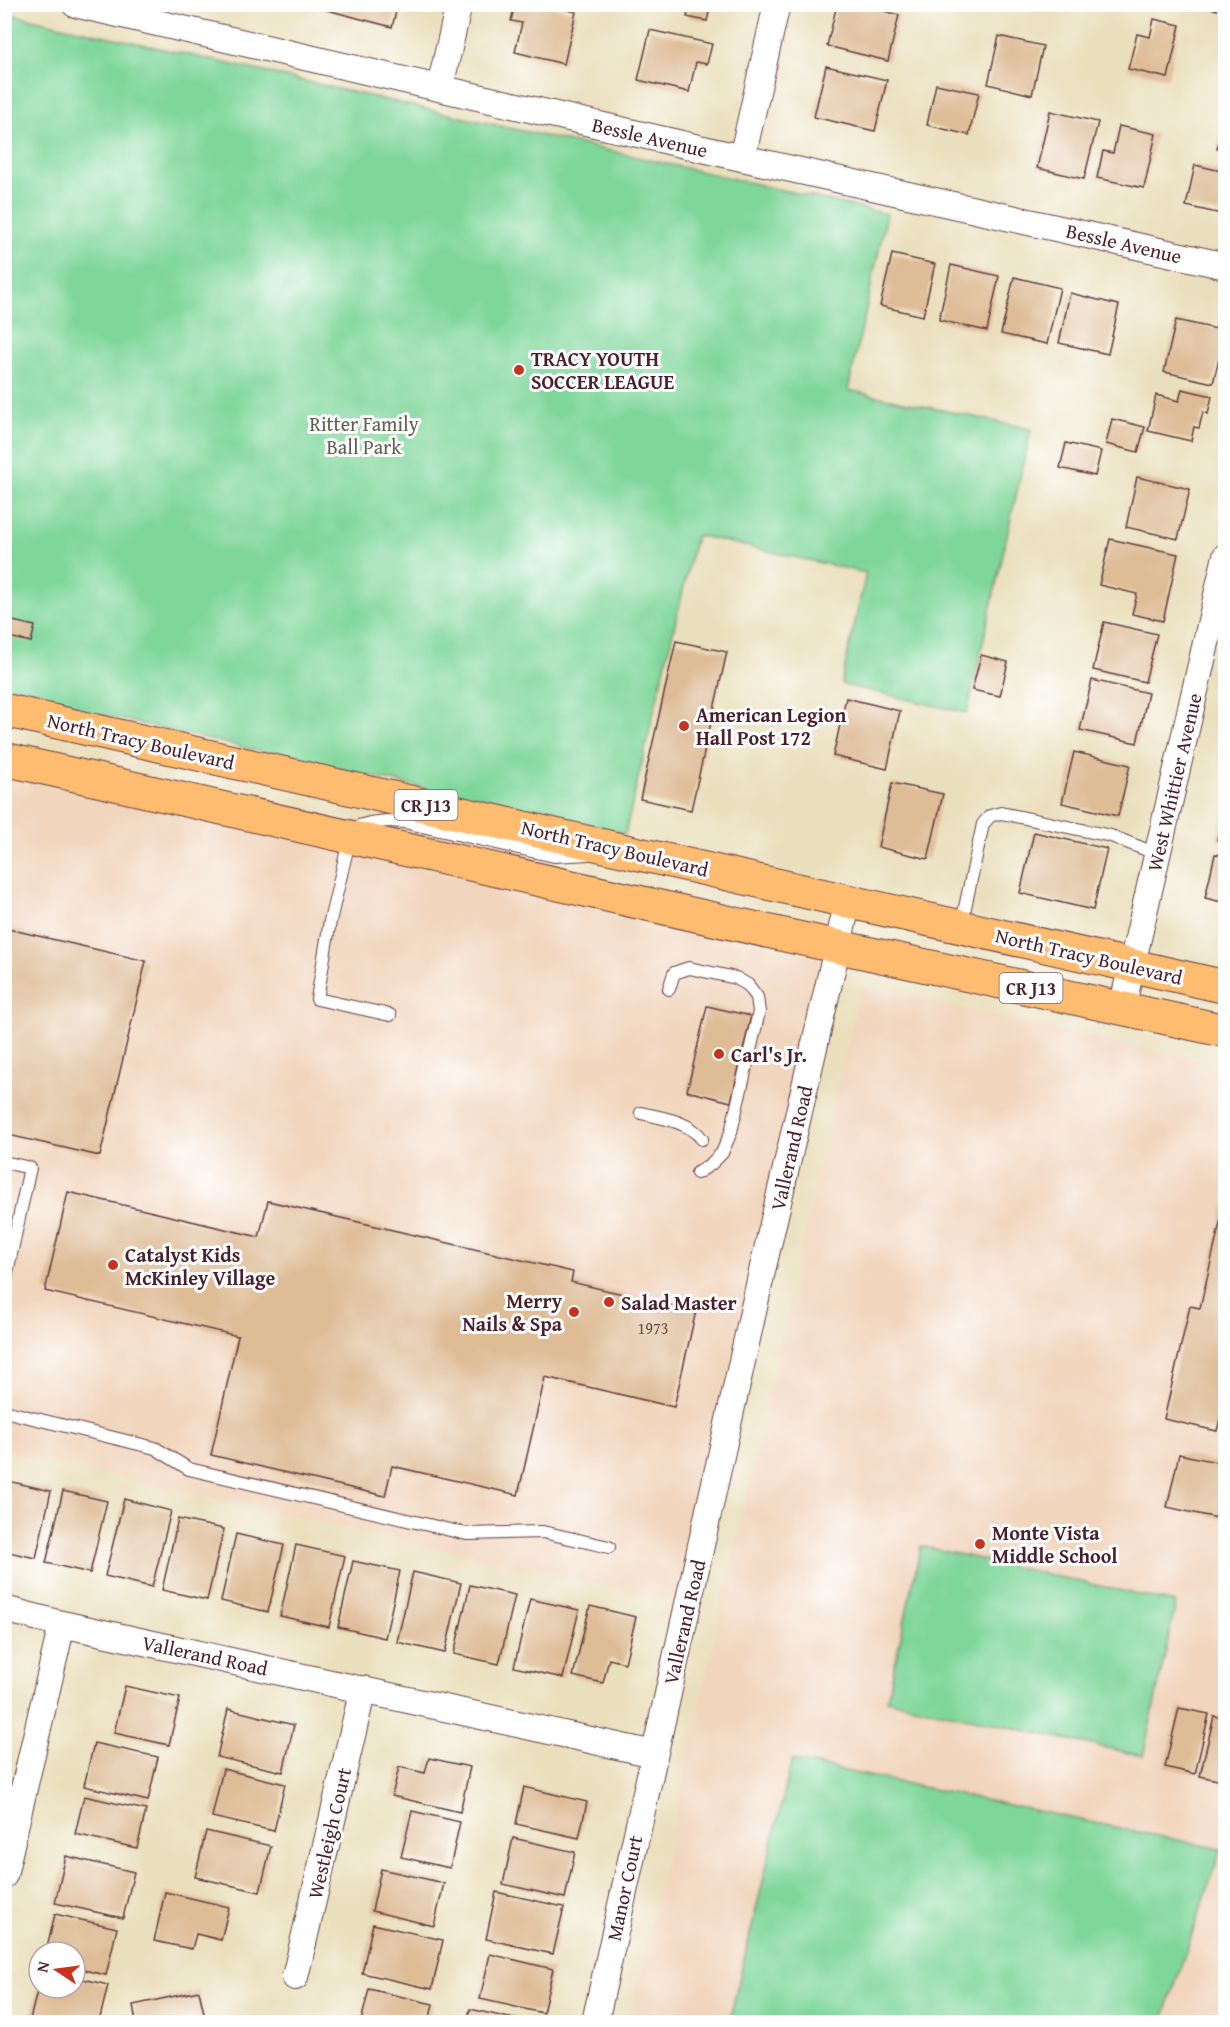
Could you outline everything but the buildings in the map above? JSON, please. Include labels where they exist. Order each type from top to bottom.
[{"type":"main road","name":"North Tracy Boulevard","points":[[9,713],[1226,987]]},
{"type":"main road","name":"CR J13","points":[[4,759],[1226,1031]]},
{"type":"street","name":"Bessle Avenue","points":[[75,4],[135,11],[440,87],[742,158],[1226,266]]},
{"type":"street","points":[[440,87],[459,4]]},
{"type":"street","points":[[742,158],[777,4]]},
{"type":"street","name":"West Whittier Avenue","points":[[1122,1008],[1226,556]]},
{"type":"street","name":"Vallerand Road","points":[[4,1609],[62,1624],[654,1754],[848,901]]},
{"type":"street","points":[[4,1875],[62,1624]]},
{"type":"street","name":"Westleigh Court","points":[[295,1977],[363,1689]]},
{"type":"street","name":"Manor Court","points":[[595,2022],[654,1754]]},
{"type":"lane","points":[[961,927],[983,824],[990,816],[1001,813],[1111,836],[1157,854]]},
{"type":"lane","points":[[390,1015],[317,999],[330,921],[350,837],[359,826],[387,821],[404,822],[554,856],[622,850]]},
{"type":"lane","points":[[669,989],[674,974],[689,968],[736,978],[748,985],[757,997],[759,1012],[732,1132],[722,1153],[697,1173]]},
{"type":"lane","points":[[641,1113],[678,1122],[702,1138]]},
{"type":"lane","points":[[4,1162],[30,1168],[4,1286]]},
{"type":"lane","points":[[4,1411],[155,1448],[189,1469],[467,1534],[543,1532],[609,1547]]},
{"type":"shaded area","points":[[5,776],[823,958],[678,1603],[5,1451]]},
{"type":"shaded area","name":"Monte Vista Middle School","points":[[860,986],[1225,1066],[1225,2022],[629,2022]]},
{"type":"green space","name":"Ritter Family Ball Park","points":[[5,13],[887,214],[848,390],[1031,429],[967,713],[841,684],[866,573],[696,535],[625,834],[5,693]]},
{"type":"green space","points":[[921,1546],[1176,1603],[1143,1756],[887,1700]]},
{"type":"green space","points":[[792,1760],[1221,1849],[1162,2022],[729,2022]]},
{"type":"place","name":"TRACY YOUTH SOCCER LEAGUE","points":[[519,370]]},
{"type":"place","name":"American Legion Hall Post 172","points":[[684,726]]},
{"type":"place","name":"Carl's Jr.","points":[[719,1054]]},
{"type":"place","name":"Catalyst Kids McKinley Village","points":[[113,1265]]},
{"type":"place","name":"Salad Master","points":[[609,1302]]},
{"type":"place","name":"Merry Nails & Spa","points":[[574,1312]]},
{"type":"place","name":"Monte Vista Middle School","points":[[980,1544]]}]
